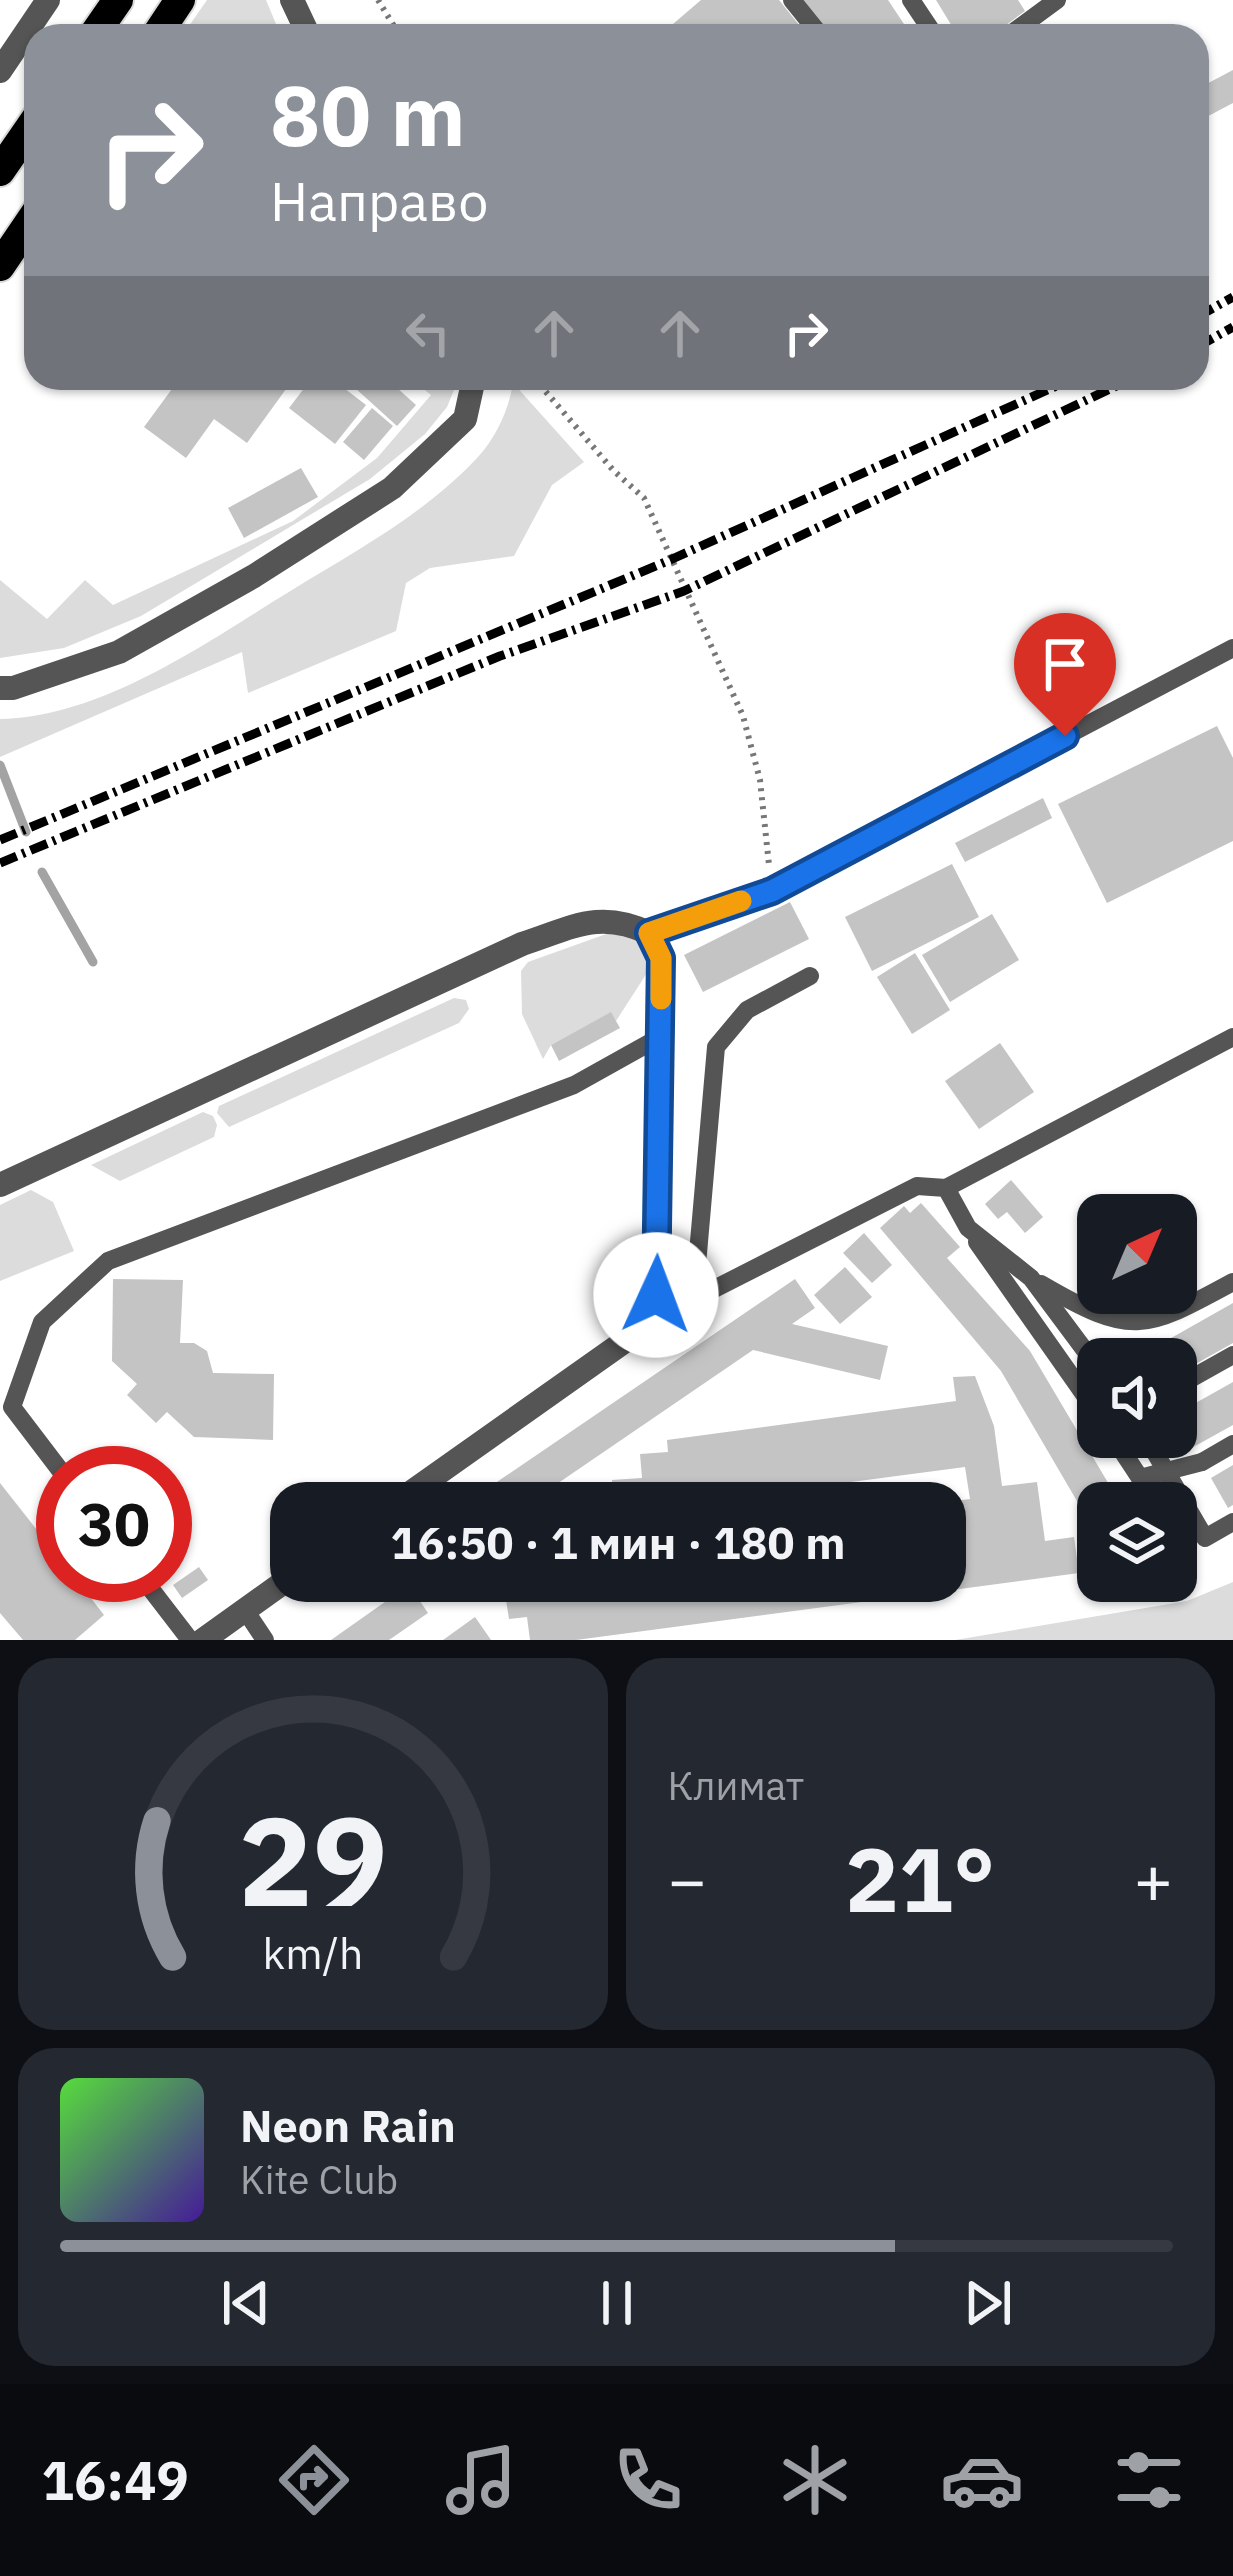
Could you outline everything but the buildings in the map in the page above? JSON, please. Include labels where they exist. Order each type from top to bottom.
[{"type":"main road","points":[[0,171],[24,136]]},
{"type":"main road","points":[[0,267],[24,231]]},
{"type":"street","points":[[0,71],[24,36]]},
{"type":"street","points":[[0,267],[24,241]]},
{"type":"street","points":[[0,688],[13,688],[119,652],[254,576],[392,488],[465,419],[471,390]]},
{"type":"street","points":[[0,1185],[522,944],[590,922],[621,920],[649,933],[661,958],[659,1317],[426,1482]]},
{"type":"street","points":[[203,1640],[270,1592]]},
{"type":"lane","points":[[792,0],[811,24]]},
{"type":"lane","points":[[1022,24],[1049,2]]},
{"type":"lane","points":[[649,933],[772,891],[1233,648]]},
{"type":"lane","points":[[694,1298],[716,1046],[748,1010],[810,976]]},
{"type":"lane","points":[[42,1446],[12,1407],[41,1322],[108,1261],[574,1085],[661,1037]]},
{"type":"lane","points":[[659,1317],[917,1186],[946,1188],[1233,1037]]},
{"type":"lane","points":[[946,1188],[968,1228],[1077,1384]]},
{"type":"lane","points":[[968,1228],[1030,1278],[1098,1317],[1135,1324],[1172,1316],[1233,1282]]},
{"type":"lane","points":[[1030,1278],[1077,1340]]},
{"type":"lane","points":[[1197,1375],[1233,1355]]},
{"type":"lane","points":[[1127,1458],[1140,1478],[1202,1462],[1233,1444]]},
{"type":"lane","points":[[1158,1458],[1205,1538],[1233,1522]]},
{"type":"lane","points":[[161,1602],[190,1640]]},
{"type":"lane","points":[[244,1610],[265,1640]]},
{"type":"path","points":[[544,390],[613,470],[644,498],[743,716],[760,780],[772,891]]},
{"type":"shaded area","points":[[207,0],[266,0],[276,24],[190,24]]},
{"type":"shaded area","points":[[425,390],[454,390],[425,434],[370,479],[141,616],[64,648],[0,658],[0,580],[47,619],[85,580],[113,605],[293,521],[377,458],[431,395]]},
{"type":"shaded area","points":[[511,390],[519,390],[584,462],[552,485],[514,556],[430,568],[406,583],[396,631],[248,693],[242,652],[0,757],[0,719],[77,705],[153,673],[413,514],[485,449]]},
{"type":"shaded area","points":[[609,933],[640,938],[654,962],[616,1021],[610,1013],[551,1045],[543,1059],[522,1014],[521,971],[528,962]]},
{"type":"shaded area","points":[[454,998],[466,1000],[469,1009],[459,1023],[229,1127],[217,1113],[219,1106]]},
{"type":"shaded area","points":[[203,1112],[213,1116],[217,1125],[214,1137],[120,1181],[91,1165]]},
{"type":"shaded area","points":[[31,1190],[53,1202],[74,1251],[0,1281],[0,1205]]},
{"type":"shaded area","points":[[1233,1582],[1233,1640],[955,1640],[1197,1602],[1197,1597]]},
{"type":"waterway","points":[[0,765],[26,832]]},
{"type":"waterway","points":[[42,872],[93,962]]},
{"type":"railway","points":[[1209,310],[1233,297]]},
{"type":"railway","points":[[1209,340],[1233,327]]},
{"type":"railway","points":[[0,840],[670,560],[1047,390]]},
{"type":"railway","points":[[0,863],[500,656],[684,591],[1108,390]]},
{"type":"slow traffic","points":[[661,999],[661,958],[649,933],[741,901]]},
{"type":"route","points":[[656,1295],[661,958],[649,933],[772,891],[1065,736]]}]
